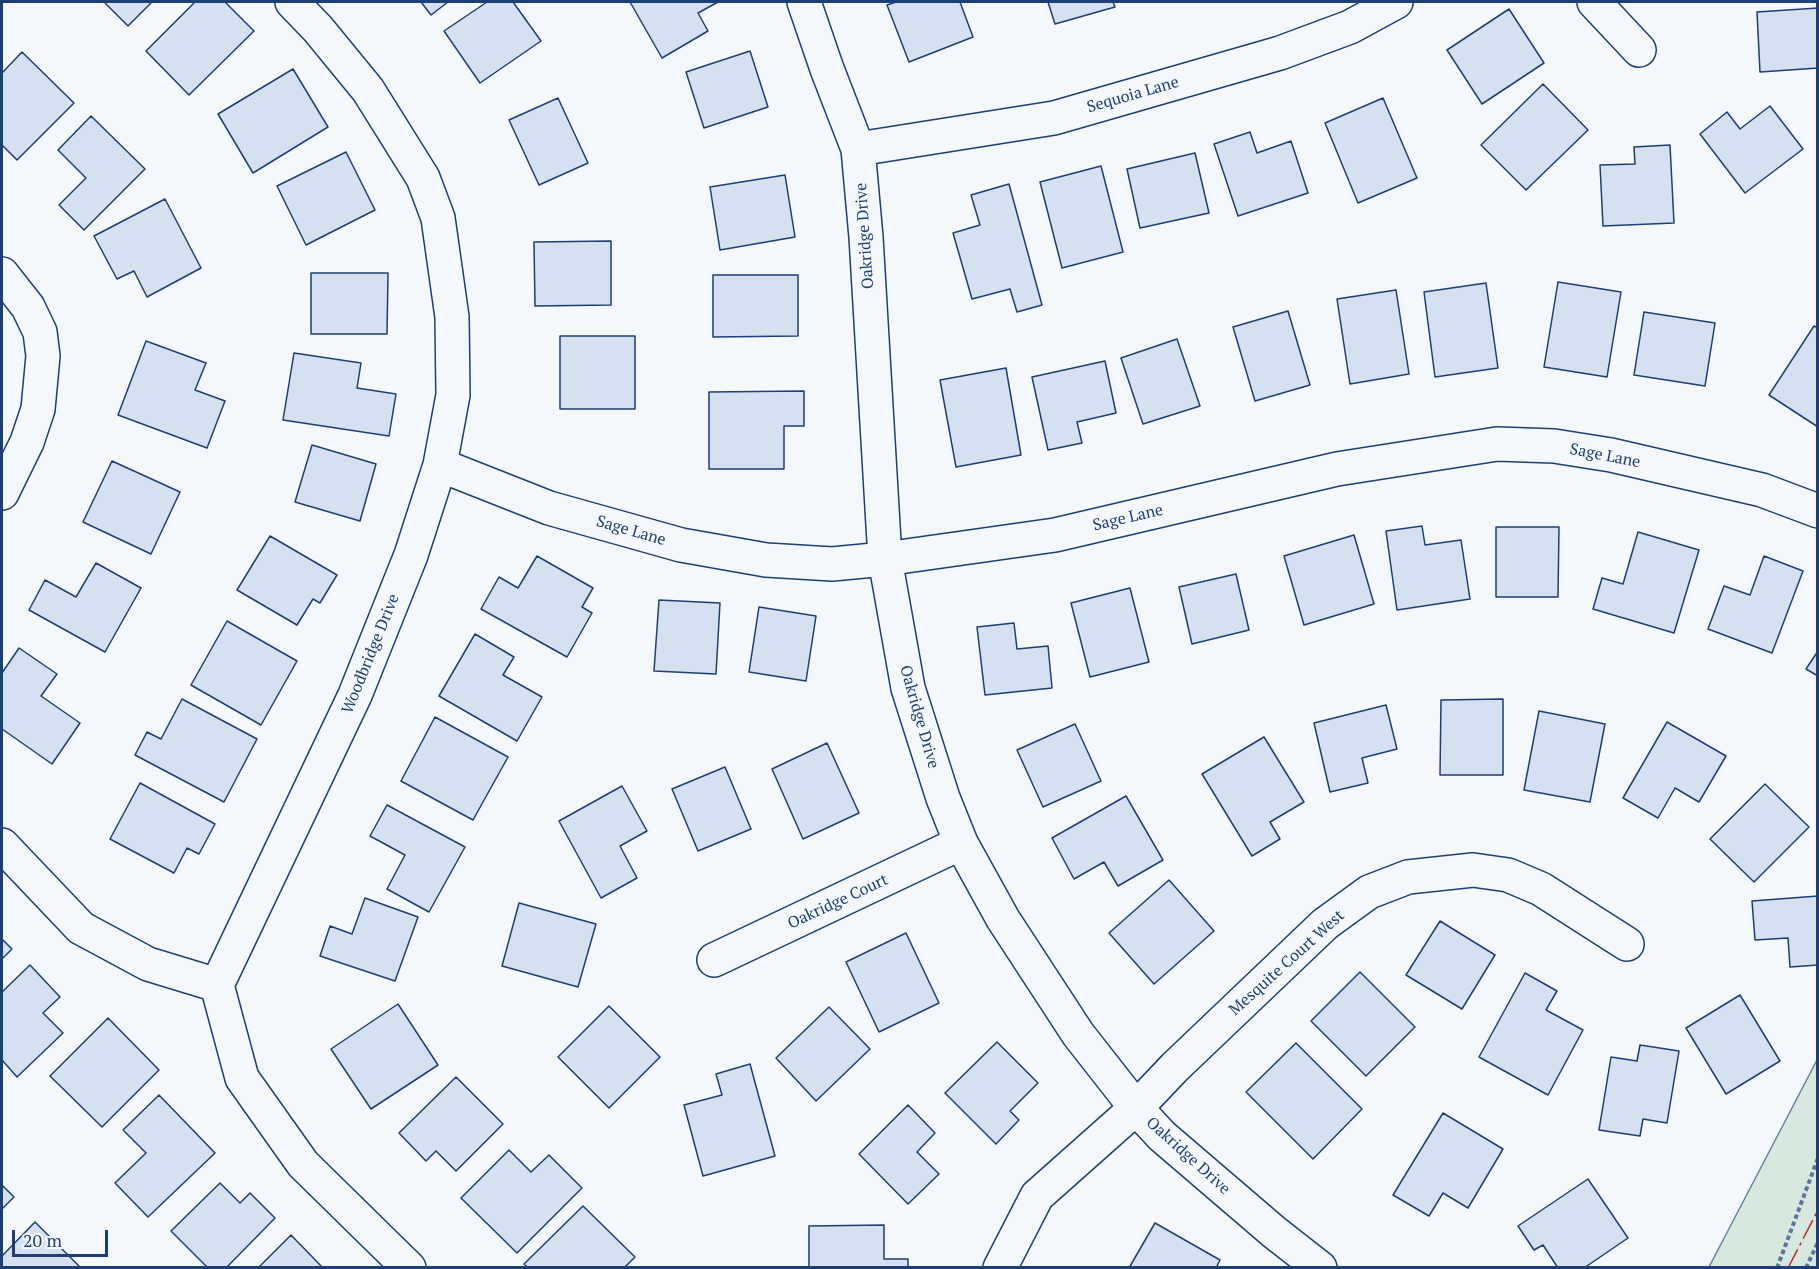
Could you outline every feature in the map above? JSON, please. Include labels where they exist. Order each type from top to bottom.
[{"type":"street","name":"Woodbridge Drive","points":[[217,985],[356,695],[411,555],[440,465],[453,395],[452,317],[438,218],[423,178],[368,90],[318,29],[292,2]]},
{"type":"street","name":"Oakridge Drive","points":[[804,2],[858,149],[866,237],[885,559],[908,688],[943,798],[962,843],[1002,919],[1078,1034],[1136,1108],[1162,1136],[1274,1232],[1320,1268]]},
{"type":"street","name":"Sequoia Lane","points":[[858,149],[1054,118],[1280,53],[1350,27],[1396,2]]},
{"type":"street","points":[[1594,2],[1639,50]]},
{"type":"street","points":[[2,274],[28,307],[40,332],[43,356],[39,409],[27,442],[2,493]]},
{"type":"street","name":"Sage Lane","points":[[440,465],[549,508],[681,545],[766,560],[832,564],[1055,536],[1337,469],[1497,444],[1554,446],[1611,455],[1762,490],[1818,511]]},
{"type":"street","name":"Oakridge Court","points":[[714,960],[962,843]]},
{"type":"street","points":[[2,845],[81,928],[148,964],[217,985],[242,1078],[303,1164],[409,1268]]},
{"type":"street","name":"Mesquite Court West","points":[[1000,1268],[1037,1196],[1136,1108],[1175,1067],[1325,924],[1369,892],[1408,877],[1473,870],[1508,875],[1541,889],[1627,944]]},
{"type":"path","points":[[1777,1268],[1818,1158]]},
{"type":"path","points":[[1806,1268],[1818,1242]]},
{"type":"shaded area","points":[[1817,1060],[1817,1267],[1709,1267]]},
{"type":"building","points":[[104,2],[152,2],[128,26]]},
{"type":"building","points":[[195,2],[225,2],[254,31],[189,95],[146,51]]},
{"type":"building","points":[[421,2],[448,2],[431,15]]},
{"type":"building","points":[[487,2],[513,2],[541,41],[480,83],[444,31]]},
{"type":"building","points":[[630,2],[718,2],[698,13],[708,31],[662,58]]},
{"type":"building","points":[[896,2],[960,2],[973,37],[909,62],[887,5]]},
{"type":"building","points":[[1048,2],[1113,2],[1115,7],[1055,24]]},
{"type":"building","points":[[1818,8],[1818,68],[1760,72],[1757,12]]},
{"type":"building","points":[[1509,9],[1544,63],[1482,104],[1447,50]]},
{"type":"building","points":[[750,51],[768,107],[704,128],[686,72]]},
{"type":"building","points":[[22,52],[74,103],[17,160],[2,145],[2,73]]},
{"type":"building","points":[[293,69],[328,127],[253,173],[218,114]]},
{"type":"building","points":[[1543,84],[1588,130],[1526,190],[1481,145]]},
{"type":"building","points":[[558,98],[588,163],[539,185],[509,120]]},
{"type":"building","points":[[1383,98],[1417,178],[1358,203],[1325,123]]},
{"type":"building","points":[[1770,106],[1803,149],[1745,193],[1700,134],[1727,112],[1740,129]]},
{"type":"building","points":[[91,116],[145,169],[84,230],[59,205],[86,178],[58,150]]},
{"type":"building","points":[[1250,132],[1257,153],[1291,141],[1308,193],[1238,216],[1214,144]]},
{"type":"building","points":[[1670,145],[1674,223],[1603,226],[1600,165],[1635,164],[1634,147]]},
{"type":"building","points":[[346,152],[375,210],[306,245],[277,186]]},
{"type":"building","points":[[1195,153],[1209,213],[1140,228],[1127,169]]},
{"type":"building","points":[[1101,166],[1123,252],[1062,268],[1040,182]]},
{"type":"building","points":[[785,175],[795,237],[720,250],[710,187]]},
{"type":"building","points":[[1009,184],[1042,305],[1017,312],[1010,289],[972,299],[953,233],[980,225],[971,195]]},
{"type":"building","points":[[165,199],[201,268],[147,297],[134,271],[117,279],[94,236]]},
{"type":"building","points":[[611,241],[611,305],[535,306],[534,242]]},
{"type":"building","points":[[311,273],[388,273],[387,334],[311,334]]},
{"type":"building","points":[[713,275],[798,275],[798,336],[713,337]]},
{"type":"building","points":[[1558,282],[1621,292],[1607,377],[1544,367]]},
{"type":"building","points":[[1486,283],[1498,368],[1435,377],[1424,292]]},
{"type":"building","points":[[1396,290],[1409,374],[1350,384],[1337,299]]},
{"type":"building","points":[[1288,311],[1310,385],[1255,401],[1233,327]]},
{"type":"building","points":[[1644,312],[1715,323],[1705,386],[1634,375]]},
{"type":"building","points":[[1814,326],[1818,328],[1818,427],[1769,395]]},
{"type":"building","points":[[560,336],[635,336],[635,409],[560,409]]},
{"type":"building","points":[[1177,339],[1200,406],[1143,424],[1121,358]]},
{"type":"building","points":[[146,341],[206,363],[195,390],[225,401],[207,448],[118,415]]},
{"type":"building","points":[[294,353],[361,363],[357,388],[396,394],[389,436],[283,420]]},
{"type":"building","points":[[1105,361],[1116,413],[1077,422],[1082,443],[1048,450],[1032,377]]},
{"type":"building","points":[[1006,368],[1021,455],[956,467],[940,380]]},
{"type":"building","points":[[804,391],[804,426],[784,426],[784,469],[709,469],[709,392]]},
{"type":"building","points":[[312,445],[376,464],[360,521],[295,502]]},
{"type":"building","points":[[112,461],[180,492],[151,554],[83,522]]},
{"type":"building","points":[[1422,526],[1425,545],[1461,540],[1470,599],[1397,610],[1386,531]]},
{"type":"building","points":[[1496,527],[1559,527],[1558,597],[1496,597]]},
{"type":"building","points":[[1638,532],[1699,550],[1674,633],[1593,609],[1602,578],[1623,584]]},
{"type":"building","points":[[1354,535],[1374,604],[1304,625],[1284,556]]},
{"type":"building","points":[[270,536],[337,575],[320,603],[313,599],[297,625],[237,590]]},
{"type":"building","points":[[537,556],[593,588],[582,607],[592,613],[567,657],[481,609],[499,577],[518,588]]},
{"type":"building","points":[[1764,556],[1803,571],[1772,653],[1708,629],[1724,586],[1750,595]]},
{"type":"building","points":[[96,563],[141,588],[105,652],[29,610],[45,580],[76,597]]},
{"type":"building","points":[[1236,574],[1249,630],[1192,644],[1179,587]]},
{"type":"building","points":[[1130,588],[1149,662],[1090,677],[1071,603]]},
{"type":"building","points":[[659,600],[720,603],[716,674],[654,671]]},
{"type":"building","points":[[759,607],[816,616],[806,681],[749,672]]},
{"type":"building","points":[[227,621],[297,661],[261,725],[191,685]]},
{"type":"building","points":[[1014,623],[1017,649],[1048,646],[1052,688],[985,695],[977,627]]},
{"type":"building","points":[[475,634],[514,657],[503,675],[542,697],[517,741],[439,696]]},
{"type":"building","points":[[19,648],[57,674],[41,696],[80,723],[52,764],[2,729],[2,673]]},
{"type":"building","points":[[1818,651],[1818,676],[1806,669]]},
{"type":"building","points":[[182,699],[257,739],[224,802],[135,755],[147,732],[161,739]]},
{"type":"building","points":[[1503,699],[1503,775],[1440,775],[1441,700]]},
{"type":"building","points":[[1386,705],[1397,749],[1362,758],[1368,783],[1330,792],[1314,723]]},
{"type":"building","points":[[1539,711],[1605,724],[1590,802],[1524,790]]},
{"type":"building","points":[[435,717],[508,757],[473,820],[401,781]]},
{"type":"building","points":[[1667,722],[1726,756],[1699,802],[1675,788],[1658,818],[1623,798]]},
{"type":"building","points":[[1075,724],[1101,781],[1043,807],[1017,750]]},
{"type":"building","points":[[1264,737],[1304,802],[1270,822],[1280,839],[1252,856],[1202,774]]},
{"type":"building","points":[[827,743],[859,813],[803,839],[772,769]]},
{"type":"building","points":[[725,767],[751,829],[698,851],[672,789]]},
{"type":"building","points":[[140,783],[215,824],[199,854],[187,848],[174,873],[110,839]]},
{"type":"building","points":[[1765,784],[1809,827],[1754,882],[1710,839]]},
{"type":"building","points":[[622,786],[647,831],[620,846],[637,878],[601,898],[559,821]]},
{"type":"building","points":[[1126,796],[1163,860],[1118,886],[1104,862],[1074,879],[1052,838]]},
{"type":"building","points":[[387,805],[465,847],[429,912],[387,889],[405,855],[370,836]]},
{"type":"building","points":[[1169,880],[1214,931],[1154,984],[1109,933]]},
{"type":"building","points":[[1818,896],[1818,965],[1790,967],[1788,938],[1755,940],[1752,901]]},
{"type":"building","points":[[365,898],[418,917],[395,981],[320,956],[330,926],[352,934]]},
{"type":"building","points":[[519,903],[596,924],[578,987],[502,966]]},
{"type":"building","points":[[1440,921],[1495,955],[1462,1009],[1406,975]]},
{"type":"building","points":[[906,933],[939,1003],[879,1032],[846,962]]},
{"type":"building","points":[[2,939],[12,949],[2,959]]},
{"type":"building","points":[[30,965],[60,997],[43,1013],[63,1033],[17,1077],[2,1060],[2,992]]},
{"type":"building","points":[[1360,972],[1415,1027],[1366,1076],[1311,1021]]},
{"type":"building","points":[[1525,973],[1557,991],[1546,1010],[1583,1030],[1548,1095],[1479,1057]]},
{"type":"building","points":[[1740,995],[1780,1061],[1726,1094],[1686,1028]]},
{"type":"building","points":[[398,1004],[438,1065],[371,1109],[331,1049]]},
{"type":"building","points":[[609,1006],[660,1057],[609,1108],[558,1057]]},
{"type":"building","points":[[829,1007],[870,1049],[816,1101],[776,1058]]},
{"type":"building","points":[[108,1018],[159,1070],[102,1127],[50,1076]]},
{"type":"building","points":[[997,1042],[1038,1083],[1010,1111],[1019,1120],[996,1144],[945,1093]]},
{"type":"building","points":[[1296,1043],[1362,1109],[1313,1159],[1246,1092]]},
{"type":"building","points":[[1640,1045],[1679,1051],[1667,1123],[1643,1119],[1640,1136],[1599,1130],[1611,1057],[1637,1061]]},
{"type":"building","points":[[750,1064],[775,1156],[703,1176],[684,1105],[722,1095],[716,1074]]},
{"type":"building","points":[[456,1077],[503,1124],[456,1171],[436,1151],[426,1161],[399,1133]]},
{"type":"building","points":[[159,1095],[215,1153],[148,1217],[115,1183],[146,1153],[123,1130]]},
{"type":"building","points":[[908,1105],[935,1133],[917,1152],[939,1174],[908,1204],[859,1154]]},
{"type":"building","points":[[1443,1113],[1503,1149],[1468,1208],[1443,1193],[1429,1216],[1393,1195]]},
{"type":"building","points":[[509,1150],[531,1172],[549,1155],[582,1188],[517,1253],[461,1198]]},
{"type":"building","points":[[1588,1179],[1628,1238],[1584,1268],[1558,1268],[1543,1245],[1534,1250],[1518,1226]]},
{"type":"building","points":[[220,1183],[240,1203],[250,1193],[275,1218],[226,1268],[208,1268],[171,1231]]},
{"type":"building","points":[[2,1185],[14,1197],[2,1209]]},
{"type":"building","points":[[583,1206],[635,1257],[624,1268],[528,1268],[524,1264]]},
{"type":"building","points":[[35,1222],[81,1268],[2,1268],[2,1256]]},
{"type":"building","points":[[1155,1223],[1220,1260],[1216,1268],[1129,1268]]},
{"type":"building","points":[[884,1225],[884,1259],[908,1259],[908,1268],[809,1268],[809,1226]]},
{"type":"building","points":[[291,1235],[323,1268],[258,1268]]},
{"type":"power","points":[[1788,1268],[1818,1210]]}]
